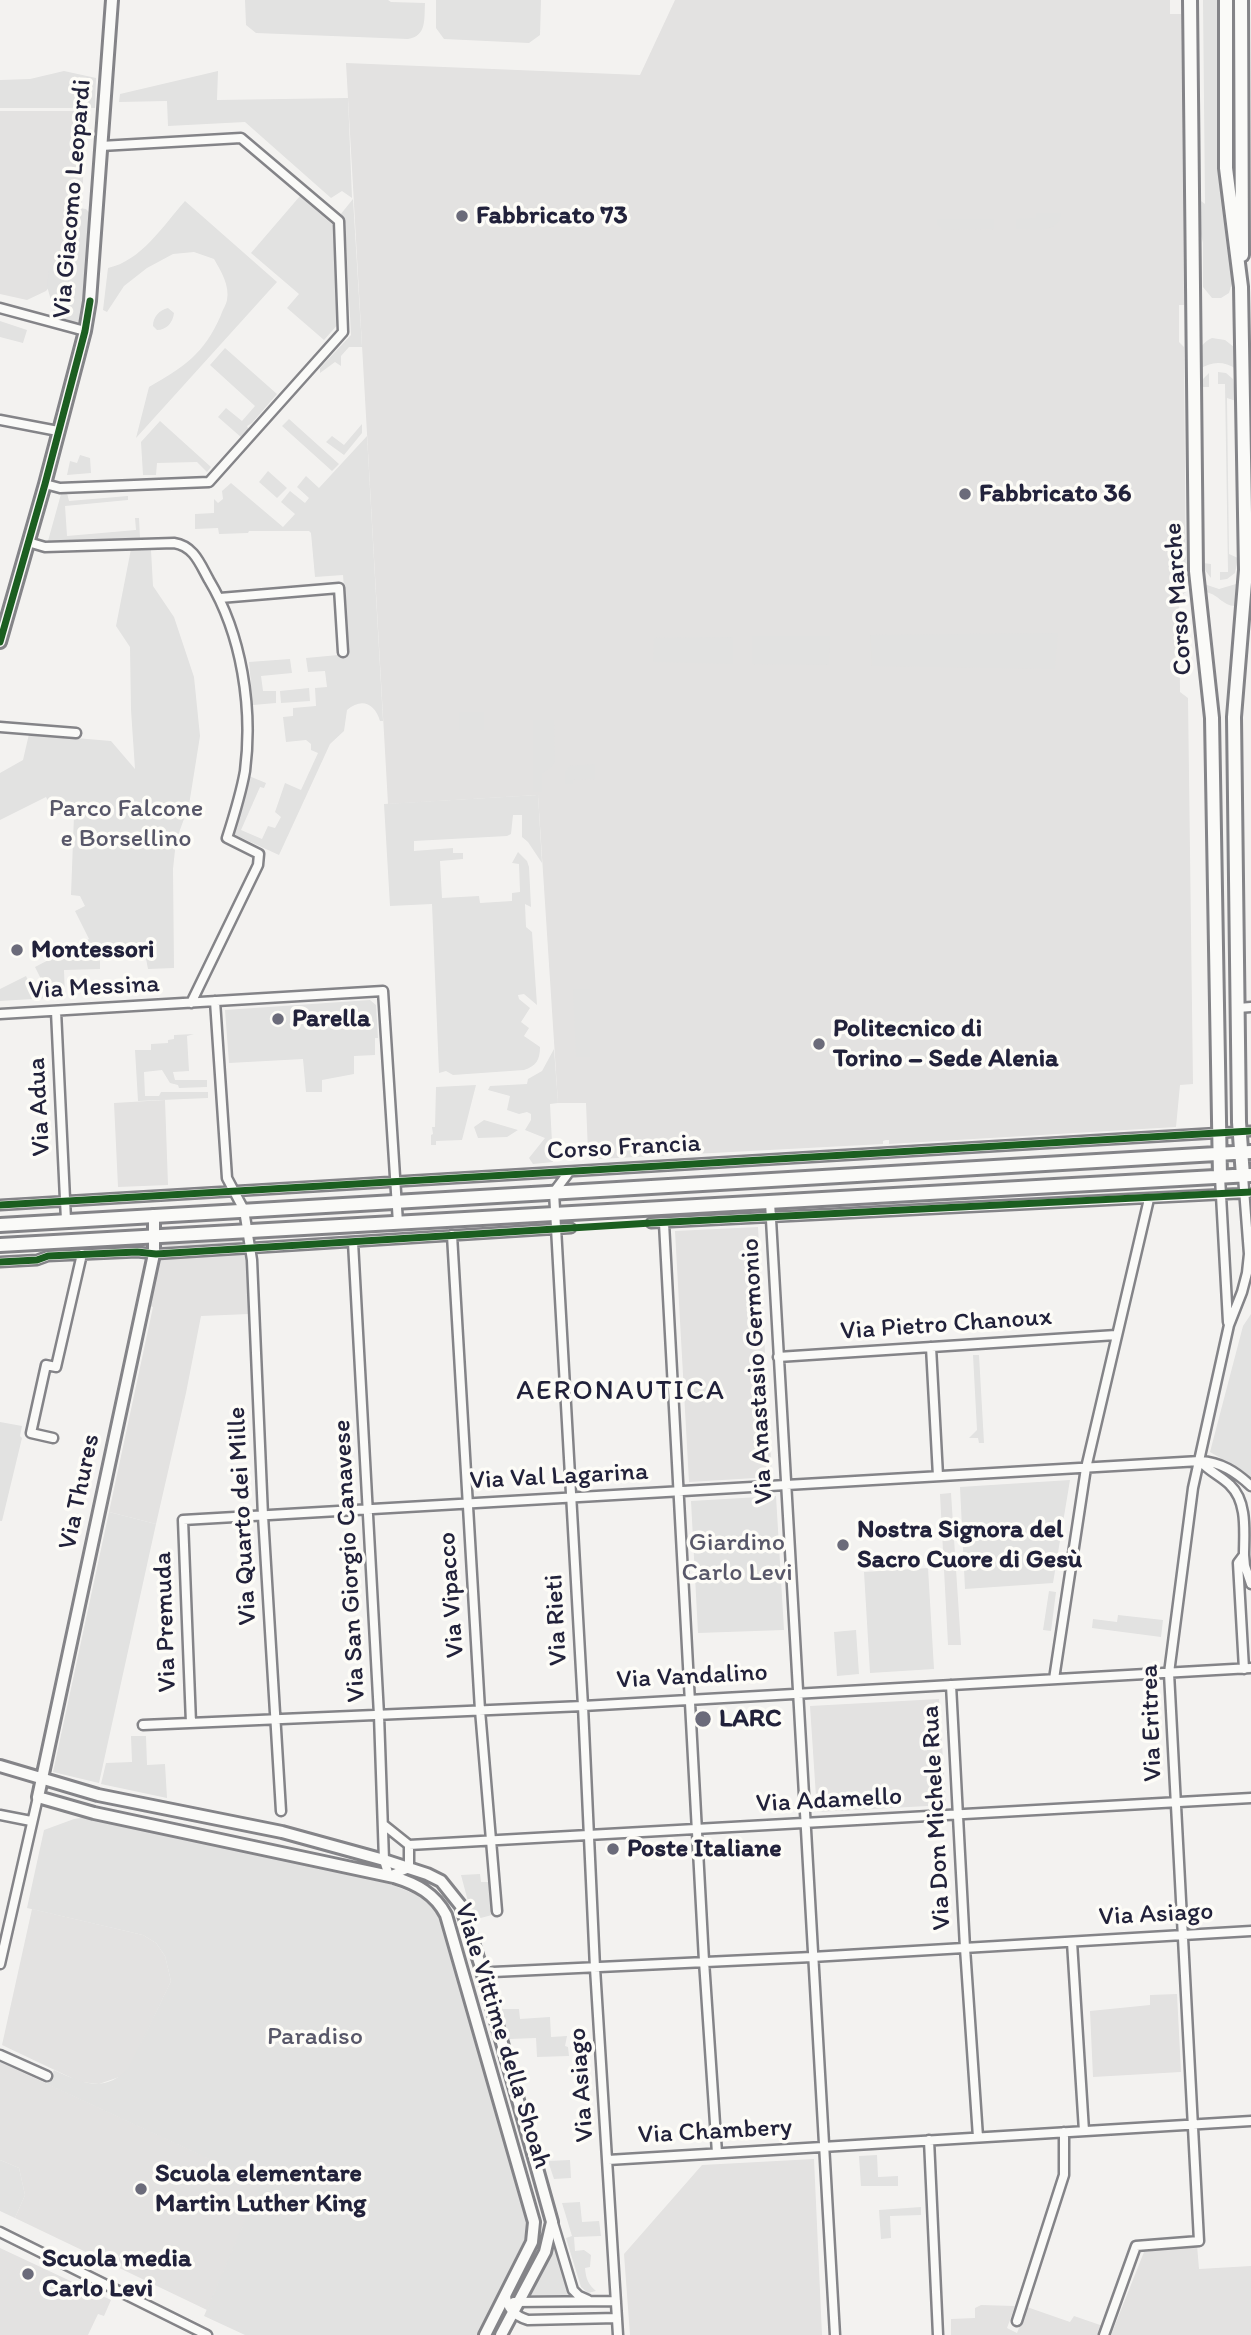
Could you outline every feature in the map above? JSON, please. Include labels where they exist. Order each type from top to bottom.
[{"type":"main road","name":"Corso Marche","points":[[1190,0],[1196,571],[1212,718],[1220,1177]]},
{"type":"main road","name":"Corso Marche","points":[[1226,0],[1226,168],[1241,286],[1248,596],[1234,717],[1247,1175]]},
{"type":"main road","points":[[1241,0],[1247,165],[1241,286]]},
{"type":"main road","name":"Corso Francia","points":[[0,1245],[155,1236],[396,1201],[1246,1153]]},
{"type":"main road","name":"Corso Francia","points":[[0,1225],[154,1215],[246,1221],[398,1223],[1247,1175]]},
{"type":"street","name":"Via Giacomo Leopardi","points":[[0,642],[85,331],[90,301],[112,0]]},
{"type":"street","points":[[45,484],[60,488],[209,482],[343,332],[339,221],[241,138],[101,146]]},
{"type":"street","points":[[0,308],[85,331]]},
{"type":"street","points":[[0,420],[58,431]]},
{"type":"street","points":[[28,542],[45,547],[174,542],[184,544],[192,550],[220,598],[240,658],[247,716],[245,770],[227,838],[259,854],[258,865],[191,1003]]},
{"type":"street","points":[[220,598],[339,588],[343,652]]},
{"type":"street","points":[[0,727],[76,733]]},
{"type":"street","name":"Via Messina","points":[[0,1014],[383,991],[395,1182]]},
{"type":"street","points":[[215,1001],[227,1178],[246,1221]]},
{"type":"street","name":"Via Adua","points":[[56,1011],[66,1220]]},
{"type":"street","name":"Corso Francia","points":[[0,1205],[1245,1132]]},
{"type":"street","points":[[554,1192],[569,1172]]},
{"type":"street","name":"Corso Marche","points":[[1247,1175],[1248,1193]]},
{"type":"street","name":"Corso Marche","points":[[1220,1177],[1222,1195]]},
{"type":"street","points":[[395,1182],[398,1223]]},
{"type":"street","name":"Via Rieti","points":[[554,1192],[595,1968]]},
{"type":"street","points":[[651,1223],[1248,1193],[1247,1273],[1228,1325]]},
{"type":"street","name":"Via Thures","points":[[38,1797],[155,1254],[153,1195]]},
{"type":"street","points":[[1222,1195],[1228,1325]]},
{"type":"street","points":[[1054,1679],[1086,1468],[1149,1199]]},
{"type":"street","name":"Via Anastasio Germonio","points":[[770,1202],[813,1957]]},
{"type":"street","name":"Via Quarto dei Mille","points":[[246,1221],[251,1248],[263,1516],[281,1811]]},
{"type":"street","points":[[664,1223],[717,2153]]},
{"type":"street","points":[[0,1262],[82,1254],[155,1254],[571,1228]]},
{"type":"street","name":"Via Vipacco","points":[[452,1235],[480,1710],[497,1911]]},
{"type":"street","name":"Via San Giorgio Canavese","points":[[353,1242],[379,1714],[384,1860],[389,1876]]},
{"type":"street","points":[[53,1438],[31,1433],[46,1366],[56,1367],[82,1254]]},
{"type":"street","name":"Via Eritrea","points":[[1194,2124],[1169,1673],[1185,1538],[1228,1325]]},
{"type":"street","name":"Via Pietro Chanoux","points":[[778,1357],[1116,1335]]},
{"type":"street","points":[[931,1347],[938,1476]]},
{"type":"street","points":[[1200,1461],[1214,1462],[1235,1472],[1251,1486]]},
{"type":"street","name":"Via Val Lagarina","points":[[183,1520],[1200,1461]]},
{"type":"street","name":"Via Vandalino","points":[[1200,1461],[1212,1473],[1230,1484],[1238,1495],[1243,1515],[1245,1566],[1251,1584]]},
{"type":"street","name":"Via Premuda","points":[[183,1520],[191,1723]]},
{"type":"street","name":"Via Vandalino","points":[[143,1725],[583,1706],[1247,1669],[1238,1563],[1244,1555]]},
{"type":"street","name":"Via Don Michele Rua","points":[[951,1685],[978,2137]]},
{"type":"street","points":[[0,1766],[42,1778]]},
{"type":"street","name":"Viale Vittime della Shoah","points":[[42,1778],[98,1795],[285,1832],[384,1860],[441,1881],[461,1906],[573,2290],[591,2301]]},
{"type":"street","points":[[0,1964],[38,1797]]},
{"type":"street","name":"Viale Vittime della Shoah","points":[[38,1797],[94,1813],[389,1876],[407,1881],[426,1891],[441,1905],[534,2222],[532,2242],[509,2304],[502,2334]]},
{"type":"street","name":"Via Adamello","points":[[409,1845],[1251,1798]]},
{"type":"street","points":[[0,1815],[32,1821]]},
{"type":"street","points":[[384,1825],[409,1845],[409,1868],[389,1876]]},
{"type":"street","points":[[281,1853],[285,1832]]},
{"type":"street","points":[[0,1907],[12,1910]]},
{"type":"street","name":"Via Asiago","points":[[616,2309],[595,1968],[1251,1931]]},
{"type":"street","points":[[1072,1942],[1084,2131]]},
{"type":"street","points":[[813,1957],[824,2147]]},
{"type":"street","points":[[493,1972],[595,1968]]},
{"type":"street","points":[[0,2055],[47,2076]]},
{"type":"street","name":"Via Chambery","points":[[608,2160],[1251,2121]]},
{"type":"street","points":[[1104,2335],[1136,2246],[1199,2241],[1194,2124]]},
{"type":"street","points":[[1017,2321],[1064,2175],[1064,2132]]},
{"type":"street","points":[[929,2140],[939,2335]]},
{"type":"street","name":"Via Chambery","points":[[824,2147],[835,2335]]},
{"type":"street","name":"Viale Vittime della Shoah","points":[[485,2335],[545,2252],[552,2222]]},
{"type":"street","points":[[0,2232],[207,2335]]},
{"type":"street","points":[[509,2304],[591,2301],[616,2309]]},
{"type":"street","points":[[509,2304],[522,2318],[533,2320]]},
{"type":"street","points":[[502,2334],[518,2324],[533,2320],[616,2309]]},
{"type":"street","points":[[616,2309],[618,2335]]},
{"type":"shaded area","points":[[675,0],[1170,0],[1170,14],[1181,14],[1184,305],[1179,305],[1179,342],[1184,347],[1186,592],[1179,597],[1180,692],[1188,698],[1193,1084],[1180,1085],[1176,1127],[889,1144],[889,1140],[886,1140],[883,1144],[599,1159],[588,1152],[586,1103],[558,1103],[538,795],[388,804],[346,63],[640,75]]},
{"type":"shaded area","points":[[0,111],[86,111],[80,249],[46,291],[27,300],[0,294]]},
{"type":"shaded area","points":[[165,1100],[168,1185],[118,1187],[114,1103]]},
{"type":"shaded area","points":[[758,1227],[772,1477],[689,1482],[675,1231]]},
{"type":"shaded area","points":[[245,1233],[249,1314],[201,1316],[156,1524],[109,1512],[153,1307],[145,1305],[157,1238]]},
{"type":"shaded area","points":[[951,1493],[961,1645],[948,1645],[940,1494]]},
{"type":"shaded area","points":[[939,1699],[946,1805],[817,1812],[810,1706]]},
{"type":"shaded area","points":[[32,1909],[143,1935],[156,1943],[165,1956],[171,1981],[130,2068],[122,2076],[99,2084],[80,2082],[2,2045]]},
{"type":"shaded area","points":[[1177,1994],[1181,2072],[1093,2077],[1090,2011],[1150,2005],[1150,1995]]},
{"type":"shaded area","name":"Scuola elementare Martin Luther King","points":[[0,2062],[262,2183],[207,2310],[15,2218],[25,2195],[19,2168],[0,2160]]},
{"type":"shaded area","points":[[814,2159],[822,2335],[630,2335],[624,2254],[702,2165]]},
{"type":"shaded area","points":[[1197,2245],[1199,2269],[1251,2266],[1251,2335],[1111,2335],[1144,2252]]},
{"type":"shaded area","name":"Scuola media Carlo Levi","points":[[0,2248],[111,2300],[104,2316],[98,2314],[88,2335],[0,2335]]},
{"type":"shaded area","points":[[981,2305],[1015,2306],[1007,2328],[1017,2333],[1027,2307],[1070,2322],[1074,2316],[1103,2326],[1100,2335],[951,2335],[951,2319],[975,2318],[975,2308]]},
{"type":"green space","points":[[245,0],[388,0],[425,3],[424,21],[419,34],[408,39],[256,33],[246,25]]},
{"type":"green space","points":[[436,0],[541,0],[540,35],[529,43],[444,39],[436,28]]},
{"type":"green space","points":[[1203,0],[1218,0],[1220,173],[1232,283],[1229,293],[1221,298],[1212,298],[1203,287],[1203,243],[1197,216],[1197,198],[1205,204]]},
{"type":"green space","points":[[1233,0],[1236,0],[1236,105],[1233,166],[1231,114]]},
{"type":"green space","points":[[64,71],[96,78],[95,108],[0,108],[0,80],[30,79]]},
{"type":"green space","points":[[218,71],[217,100],[348,98],[352,198],[342,191],[331,198],[245,122],[168,126],[167,101],[119,102],[120,94]]},
{"type":"green space","points":[[300,196],[334,226],[339,323],[324,340],[287,308],[299,294],[251,253]]},
{"type":"green space","points":[[353,199],[362,347],[349,347],[341,356],[341,366],[335,362],[320,373],[320,368],[351,335],[345,220],[340,215]]},
{"type":"green space","points":[[185,201],[277,282],[136,438],[149,387],[183,366],[208,340],[227,300],[227,289],[214,259],[194,252],[173,254],[147,268],[124,286],[107,312],[103,310],[108,268],[131,258],[141,250]]},
{"type":"green space","points":[[79,208],[86,209],[93,217],[83,319],[76,323],[55,315],[47,286],[49,271],[62,258],[62,245],[70,243],[78,228],[73,219]]},
{"type":"green space","points":[[1036,213],[1061,213],[1056,225],[1050,228],[1016,229],[1016,219],[1036,218]]},
{"type":"green space","points":[[937,219],[994,219],[994,229],[943,230],[937,224]]},
{"type":"green space","points":[[168,308],[174,313],[169,325],[157,330],[153,326],[155,317]]},
{"type":"green space","points":[[0,321],[27,330],[23,343],[0,337]]},
{"type":"green space","points":[[1212,338],[1225,340],[1234,347],[1236,369],[1218,363],[1199,370],[1201,347]]},
{"type":"green space","points":[[225,348],[277,394],[247,426],[249,430],[242,438],[218,417],[226,408],[242,421],[255,406],[210,365]]},
{"type":"green space","points":[[1218,372],[1226,373],[1233,379],[1236,401],[1227,398],[1229,554],[1238,558],[1235,573],[1220,580],[1220,572],[1228,572],[1225,384],[1218,384]]},
{"type":"green space","points":[[1209,373],[1209,387],[1201,387],[1203,563],[1211,564],[1211,578],[1201,565],[1200,382]]},
{"type":"green space","points":[[289,419],[339,464],[332,471],[282,426]]},
{"type":"green space","points":[[160,421],[211,467],[207,472],[197,462],[157,463],[156,475],[143,475],[141,442]]},
{"type":"green space","points":[[362,424],[362,433],[344,455],[326,442],[332,436],[344,445]]},
{"type":"green space","points":[[367,436],[383,721],[380,721],[375,710],[367,704],[358,704],[347,710],[344,731],[330,744],[279,855],[233,834],[244,803],[249,776],[266,783],[264,788],[260,787],[241,830],[262,839],[268,826],[275,828],[281,817],[275,812],[285,783],[301,790],[318,753],[311,750],[311,744],[306,740],[286,742],[283,717],[293,716],[293,708],[316,706],[315,688],[327,687],[325,671],[308,672],[306,658],[349,654],[343,575],[315,577],[309,531],[219,534],[218,528],[195,529],[195,514],[214,513],[214,499],[218,503],[223,499],[222,491],[231,483],[283,527],[295,514],[281,502],[290,491],[305,503],[309,498],[297,487],[306,476],[319,488]]},
{"type":"green space","points":[[80,455],[90,458],[91,473],[67,475],[70,461],[77,463]]},
{"type":"green space","points":[[268,471],[287,488],[277,498],[259,482]]},
{"type":"green space","points":[[67,493],[69,501],[128,496],[128,500],[65,506],[67,536],[136,530],[135,518],[139,518],[140,538],[48,541],[61,494]]},
{"type":"green space","name":"Parco Falcone e Borsellino","points":[[131,549],[151,550],[153,586],[174,617],[194,677],[200,736],[189,805],[176,841],[173,869],[174,968],[148,969],[143,943],[100,946],[100,969],[64,970],[65,997],[0,1001],[0,989],[26,976],[32,989],[43,983],[35,967],[89,939],[75,911],[85,906],[80,896],[71,895],[74,815],[55,814],[46,797],[0,820],[0,773],[23,760],[29,734],[111,741],[135,769],[130,647],[116,626]]},
{"type":"green space","points":[[1204,584],[1219,589],[1236,584],[1235,606],[1205,592]]},
{"type":"green space","points":[[1058,633],[1055,669],[872,666],[870,635]]},
{"type":"green space","points":[[752,636],[830,636],[829,665],[752,664]]},
{"type":"green space","points":[[733,637],[733,664],[653,662],[654,638]]},
{"type":"green space","points":[[290,659],[292,673],[261,676],[263,691],[276,691],[276,703],[253,705],[249,662]]},
{"type":"green space","points":[[309,688],[310,701],[281,703],[280,691]]},
{"type":"green space","points":[[459,712],[484,712],[484,730],[459,730]]},
{"type":"green space","points":[[533,720],[554,720],[555,761],[542,773],[542,792],[533,792]]},
{"type":"green space","points":[[595,764],[595,779],[573,780],[573,784],[565,784],[565,773],[570,766]]},
{"type":"green space","points":[[538,795],[542,863],[522,837],[522,815],[513,815],[511,834],[507,836],[414,841],[414,851],[453,848],[453,853],[463,853],[463,859],[440,861],[442,898],[479,896],[480,903],[512,901],[512,893],[520,892],[519,864],[512,863],[518,852],[529,867],[531,907],[525,904],[526,927],[532,932],[537,1005],[524,994],[518,995],[530,1008],[521,1022],[529,1028],[524,1036],[540,1047],[538,1059],[532,1067],[524,1070],[453,1075],[446,1071],[439,1073],[432,904],[390,906],[384,804]]},
{"type":"green space","points":[[573,989],[590,989],[590,1057],[576,1057]]},
{"type":"green space","points":[[370,1000],[376,1005],[378,1038],[375,1038],[375,1055],[354,1056],[354,1074],[322,1080],[322,1092],[306,1092],[303,1059],[229,1063],[225,1010]]},
{"type":"green space","points":[[194,1034],[187,1036],[189,1071],[173,1072],[175,1080],[207,1080],[207,1087],[179,1088],[178,1085],[170,1083],[162,1070],[144,1072],[145,1096],[159,1096],[161,1092],[208,1092],[208,1098],[138,1101],[135,1050],[151,1050],[151,1044],[168,1043],[168,1040],[174,1039],[174,1035]]},
{"type":"green space","points":[[554,1049],[558,1103],[550,1104],[553,1162],[533,1164],[529,1158],[545,1138],[525,1130],[531,1120],[531,1114],[507,1110],[510,1096],[488,1090],[490,1086],[527,1084],[528,1079],[542,1071]]},
{"type":"green space","points":[[476,1085],[462,1140],[436,1141],[436,1145],[431,1145],[432,1127],[435,1127],[436,1087]]},
{"type":"green space","points":[[484,1120],[518,1130],[507,1137],[478,1138],[474,1127]]},
{"type":"green space","points":[[1251,1314],[1251,1480],[1243,1471],[1210,1452],[1243,1326]]},
{"type":"green space","points":[[973,1355],[979,1355],[984,1443],[979,1443],[978,1438],[969,1438],[977,1430]]},
{"type":"green space","points":[[0,1422],[22,1426],[22,1438],[2,1521],[0,1521]]},
{"type":"green space","points":[[1070,1480],[1053,1583],[965,1589],[960,1487]]},
{"type":"green space","name":"Giardino Carlo Levi","points":[[776,1496],[784,1630],[698,1633],[691,1501]]},
{"type":"green space","points":[[109,1512],[156,1524],[99,1783],[53,1772]]},
{"type":"green space","points":[[928,1568],[934,1669],[870,1673],[864,1572]]},
{"type":"green space","points":[[1049,1591],[1056,1592],[1051,1631],[1043,1630]]},
{"type":"green space","points":[[1118,1615],[1163,1620],[1161,1637],[1092,1628],[1093,1619],[1117,1622]]},
{"type":"green space","points":[[856,1630],[859,1674],[837,1676],[834,1632]]},
{"type":"green space","points":[[131,1736],[146,1736],[147,1765],[165,1764],[167,1798],[101,1784],[106,1763],[132,1762]]},
{"type":"green space","name":"Paradiso","points":[[94,1816],[390,1884],[432,1901],[444,1918],[527,2225],[522,2250],[477,2335],[245,2335],[204,2316],[261,2183],[47,2084],[54,2070],[93,2084],[111,2081],[120,2076],[129,2068],[171,1981],[165,1956],[156,1943],[143,1935],[27,1908],[44,1830],[74,1819]]},
{"type":"green space","points":[[480,1874],[481,1882],[490,1882],[492,1915],[473,1920],[461,1875]]},
{"type":"green space","points":[[499,2007],[519,2009],[520,2019],[550,2017],[551,2037],[567,2036],[565,2046],[568,2047],[569,2056],[537,2057],[536,2038],[509,2039]]},
{"type":"green space","points":[[877,2155],[878,2177],[898,2176],[898,2186],[861,2186],[859,2156]]},
{"type":"green space","points":[[0,2160],[19,2168],[25,2195],[15,2218],[0,2211]]},
{"type":"green space","points":[[570,2160],[571,2178],[554,2179],[548,2161]]},
{"type":"green space","points":[[580,2202],[582,2222],[599,2221],[601,2236],[574,2237],[575,2251],[584,2250],[591,2255],[590,2267],[585,2268],[585,2272],[589,2284],[596,2291],[588,2293],[581,2287],[566,2238],[572,2236],[562,2203]]},
{"type":"green space","points":[[921,2207],[921,2215],[890,2216],[891,2238],[881,2239],[879,2210]]},
{"type":"green space","points":[[554,2242],[570,2295],[526,2297]]},
{"type":"cycle path","points":[[0,642],[45,484],[85,331],[90,301]]},
{"type":"cycle path","points":[[0,1205],[1251,1131]]},
{"type":"cycle path","points":[[0,1262],[37,1260],[48,1256],[137,1252],[156,1254],[651,1223],[1251,1192]]},
{"type":"place","name":"Fabbricato 73","points":[[462,216]]},
{"type":"place","name":"Fabbricato 36","points":[[965,494]]},
{"type":"place","name":"Montessori","points":[[17,950]]},
{"type":"place","name":"Parella","points":[[278,1019]]},
{"type":"place","name":"Politecnico di Torino – Sede Alenia","points":[[819,1044]]},
{"type":"place","name":"Nostra Signora del Sacro Cuore di Gesù","points":[[843,1545]]},
{"type":"place","name":"LARC","points":[[703,1719]]},
{"type":"place","name":"Poste Italiane","points":[[613,1849]]},
{"type":"place","name":"Scuola elementare Martin Luther King","points":[[141,2189]]},
{"type":"place","name":"Scuola media Carlo Levi","points":[[28,2274]]},
{"type":"district","name":"AERONAUTICA","points":[[621,1392]]}]
